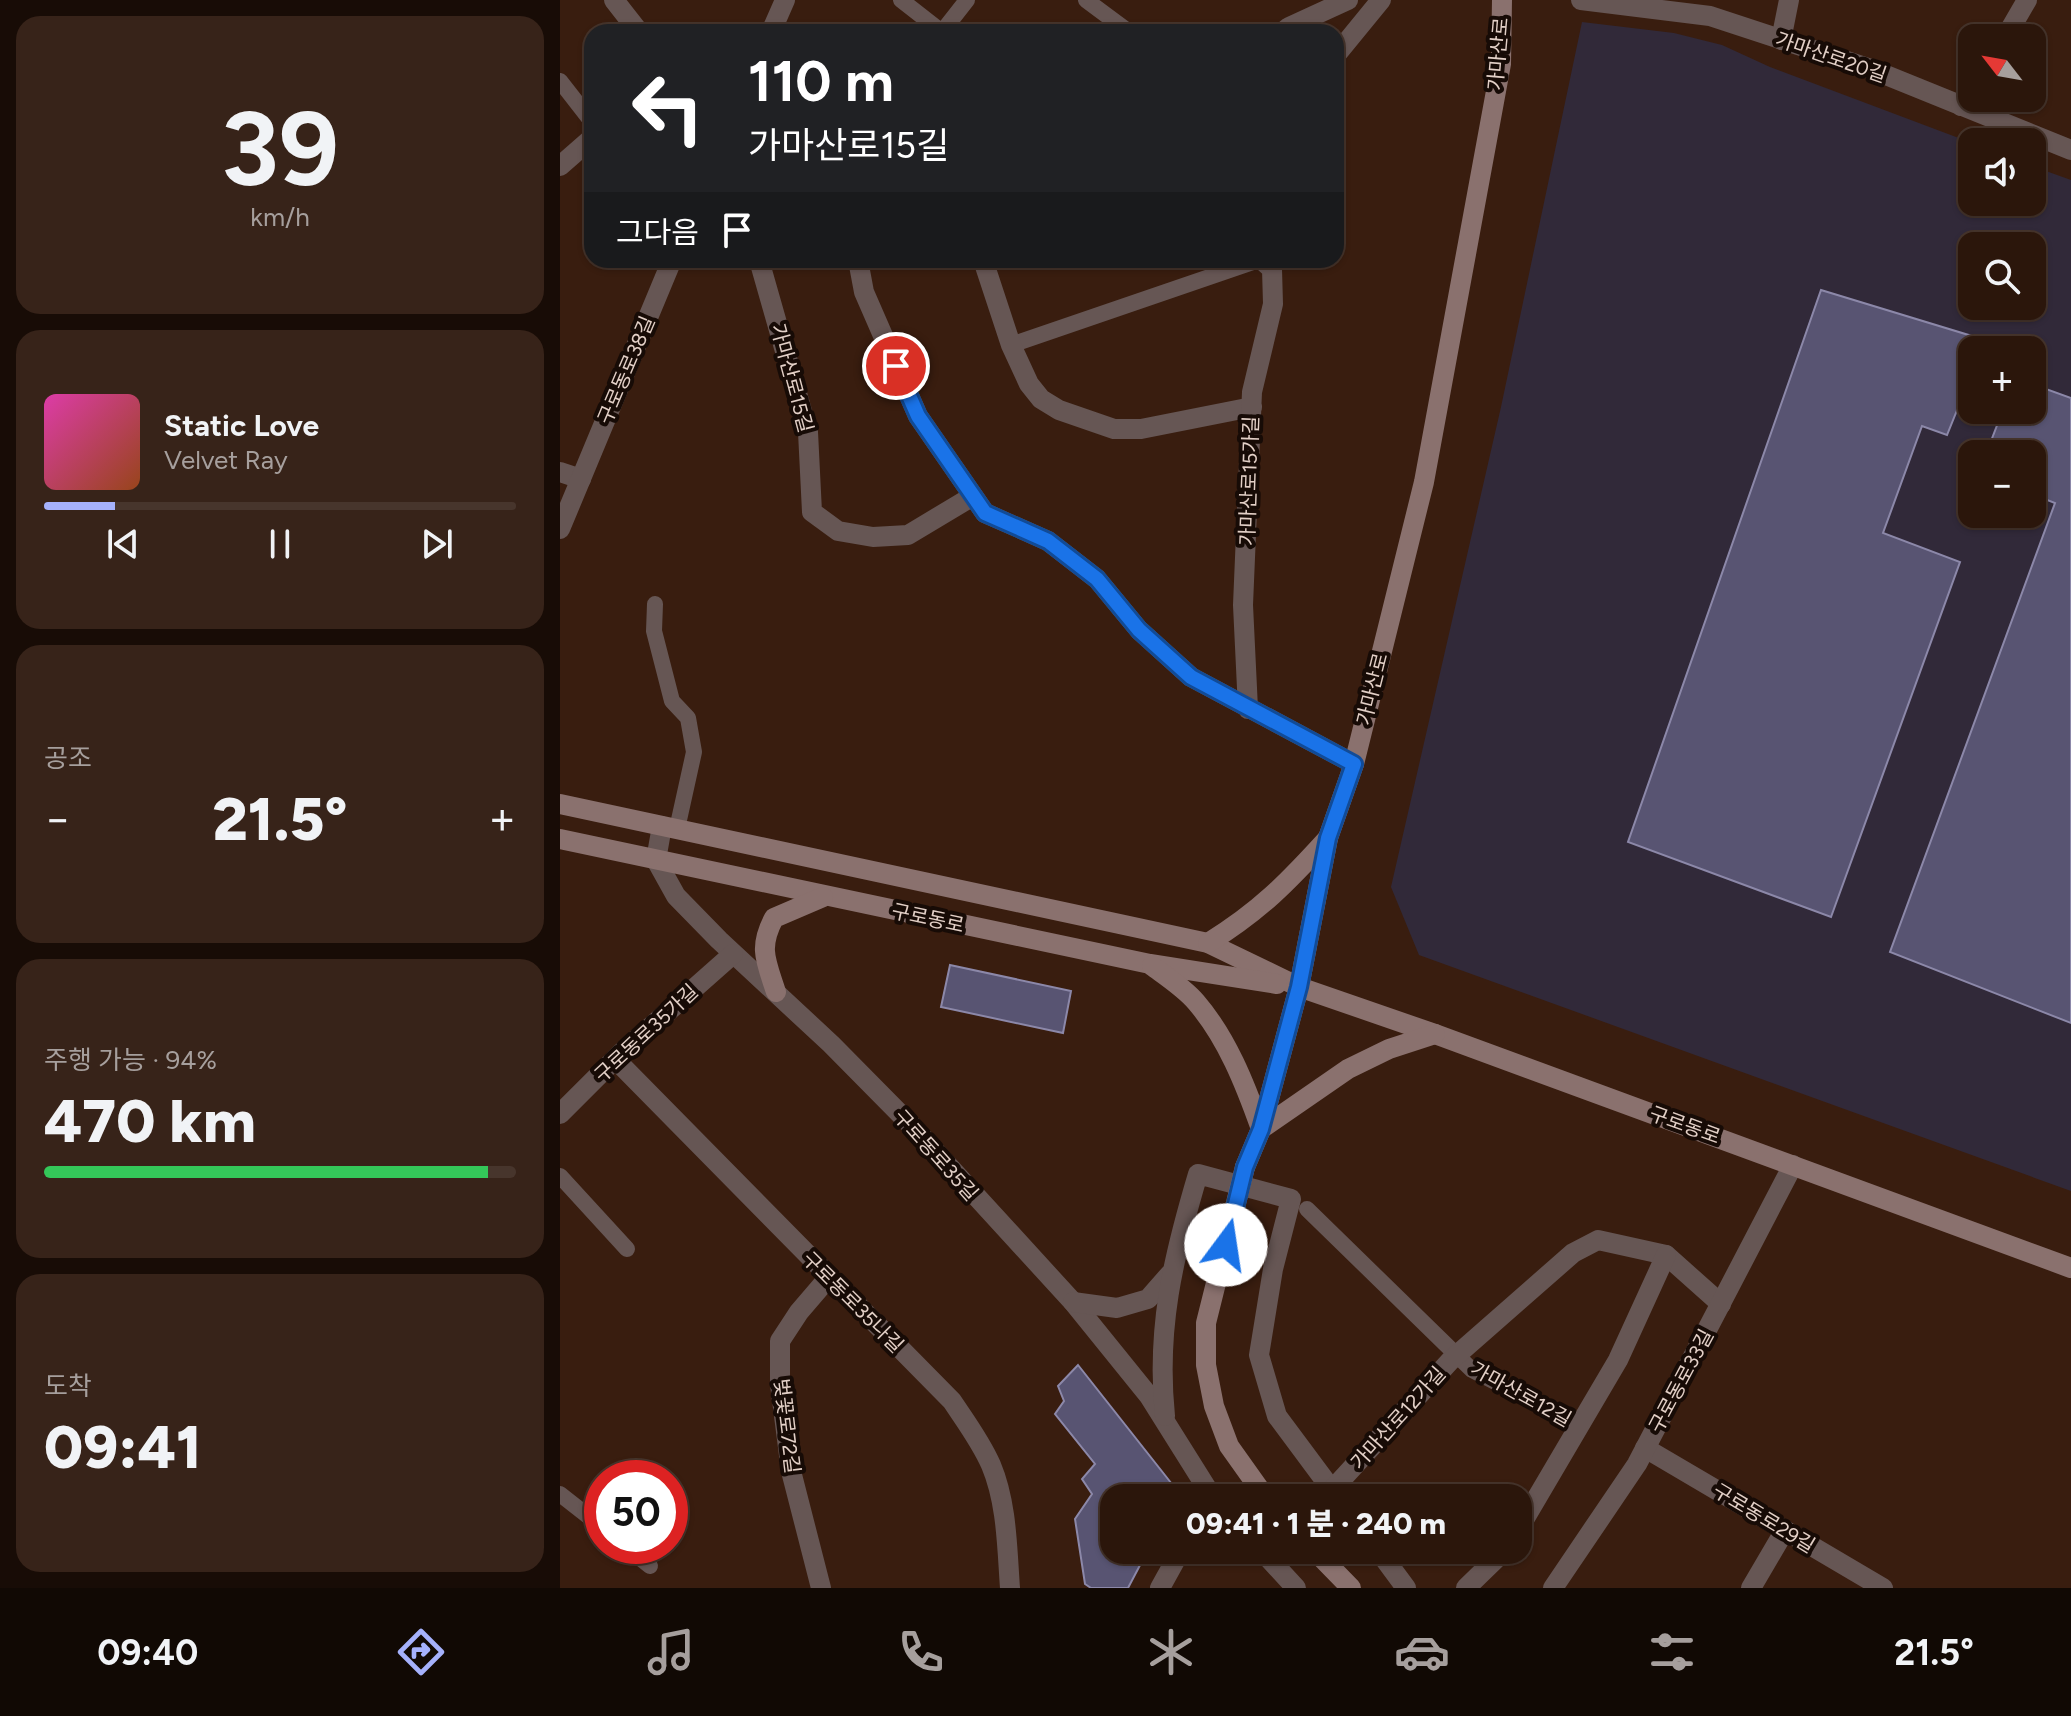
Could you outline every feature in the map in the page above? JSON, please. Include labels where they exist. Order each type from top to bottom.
[{"type":"main road","name":"가마산로","points":[[1256,1484],[1229,1446],[1214,1406],[1206,1365],[1206,1323],[1245,1167],[1261,1129],[1299,987],[1328,838],[1354,764],[1424,482],[1501,64],[1502,0]]},
{"type":"main road","name":"구로동로","points":[[560,804],[1208,943],[1299,987],[2071,1268]]},
{"type":"main road","points":[[1208,943],[1243,921],[1278,892],[1328,838]]},
{"type":"main road","name":"구로동로","points":[[560,839],[1150,964],[1299,987]]},
{"type":"main road","points":[[776,992],[764,936],[774,918],[825,896]]},
{"type":"main road","points":[[1150,964],[1194,999],[1215,1026],[1246,1084],[1261,1129],[1348,1069],[1389,1049],[1435,1034]]},
{"type":"main road","points":[[1328,1564],[1351,1588]]},
{"type":"street","points":[[614,0],[633,24]]},
{"type":"street","points":[[774,24],[785,0]]},
{"type":"street","points":[[1296,24],[1348,0]]},
{"type":"street","points":[[1344,45],[1381,0]]},
{"type":"street","name":"가마산로20길","points":[[1581,0],[1710,16],[1958,95]]},
{"type":"street","points":[[1781,40],[1789,0]]},
{"type":"street","points":[[2013,24],[2027,0]]},
{"type":"street","name":"가마산로20길","points":[[1996,112],[2071,150]]},
{"type":"street","points":[[560,166],[584,145]]},
{"type":"street","name":"구로동로38길","points":[[560,529],[669,268]]},
{"type":"street","name":"가마산로15길","points":[[761,268],[808,432],[812,512],[838,531],[873,537],[908,535],[973,496]]},
{"type":"street","points":[[860,268],[864,292],[918,416],[985,513],[1048,541],[1097,579],[1139,630],[1191,677],[1354,764]]},
{"type":"street","points":[[986,268],[1011,345],[1029,384],[1041,399],[1059,410],[1114,429],[1141,429],[1252,407]]},
{"type":"street","name":"가마산로15가길","points":[[1248,709],[1243,605],[1252,392],[1273,304],[1271,268]]},
{"type":"street","points":[[560,472],[581,479]]},
{"type":"street","points":[[656,860],[669,828]]},
{"type":"street","name":"구로동로35길","points":[[656,860],[676,896],[912,1126],[1073,1302],[1128,1367],[1165,1419],[1202,1484]]},
{"type":"street","name":"구로동로35가길","points":[[560,1114],[615,1059],[733,954]]},
{"type":"street","name":"구로동로35나길","points":[[615,1059],[952,1401],[992,1466],[1001,1498],[1010,1588]]},
{"type":"street","name":"구로동로33길","points":[[1553,1588],[1645,1448],[1793,1165]]},
{"type":"street","points":[[1165,1419],[1160,1372],[1167,1295],[1198,1174],[1291,1199],[1273,1269],[1259,1355],[1277,1416],[1328,1484]]},
{"type":"street","name":"가마산로12가길","points":[[1344,1484],[1456,1355],[1573,1253],[1598,1240],[1666,1255],[1721,1304]]},
{"type":"street","points":[[1580,1426],[1618,1360],[1666,1255]]},
{"type":"street","points":[[1073,1302],[1117,1308],[1148,1299],[1173,1271]]},
{"type":"street","name":"벚꽃로72길","points":[[821,1588],[791,1471],[780,1384],[780,1341],[799,1312],[829,1277]]},
{"type":"street","name":"가마산로12길","points":[[1532,1507],[1580,1426]]},
{"type":"street","name":"구로동로29길","points":[[1645,1448],[1883,1588]]},
{"type":"street","points":[[1751,1588],[1785,1530]]},
{"type":"street","points":[[1160,1588],[1173,1564]]},
{"type":"street","points":[[1274,1564],[1296,1588]]},
{"type":"street","points":[[1388,1564],[1406,1588]]},
{"type":"street","points":[[1466,1588],[1491,1564]]},
{"type":"lane","points":[[901,0],[932,24]]},
{"type":"lane","points":[[948,24],[967,0]]},
{"type":"lane","points":[[1086,0],[1118,24]]},
{"type":"lane","points":[[560,81],[584,112]]},
{"type":"lane","name":"가마산로15가길","points":[[1011,345],[1237,268]]},
{"type":"lane","points":[[655,604],[654,631],[672,701],[688,718],[694,752],[669,828]]},
{"type":"lane","points":[[560,1176],[627,1249]]},
{"type":"lane","name":"가마산로12길","points":[[1307,1209],[1472,1370],[1580,1426]]},
{"type":"lane","points":[[560,1494],[584,1513]]},
{"type":"shaded area","points":[[1582,22],[1674,33],[1722,45],[1770,67],[1958,138],[1958,216],[2046,216],[2046,171],[2071,180],[2071,1191],[1419,955],[1391,887],[1501,407]]},
{"type":"building","points":[[1821,290],[1972,336],[1958,336],[1958,408],[1947,435],[1922,426],[1883,533],[1960,562],[1831,917],[1628,842]]},
{"type":"building","points":[[2046,389],[2071,398],[2071,1023],[1890,952],[2055,503],[2046,499],[2046,440],[1991,440],[1998,424],[2046,424]]},
{"type":"building","points":[[950,965],[1071,991],[1063,1033],[941,1007]]},
{"type":"building","points":[[1078,1365],[1172,1484],[1100,1484],[1100,1564],[1141,1564],[1128,1588],[1091,1588],[1085,1584],[1075,1519],[1092,1494],[1082,1479],[1095,1464],[1055,1414],[1064,1401],[1058,1386]]},
{"type":"route","points":[[896,366],[918,416],[985,513],[1048,541],[1097,579],[1139,630],[1191,677],[1354,764],[1328,838],[1299,987],[1261,1129],[1245,1167],[1226,1245]]}]
